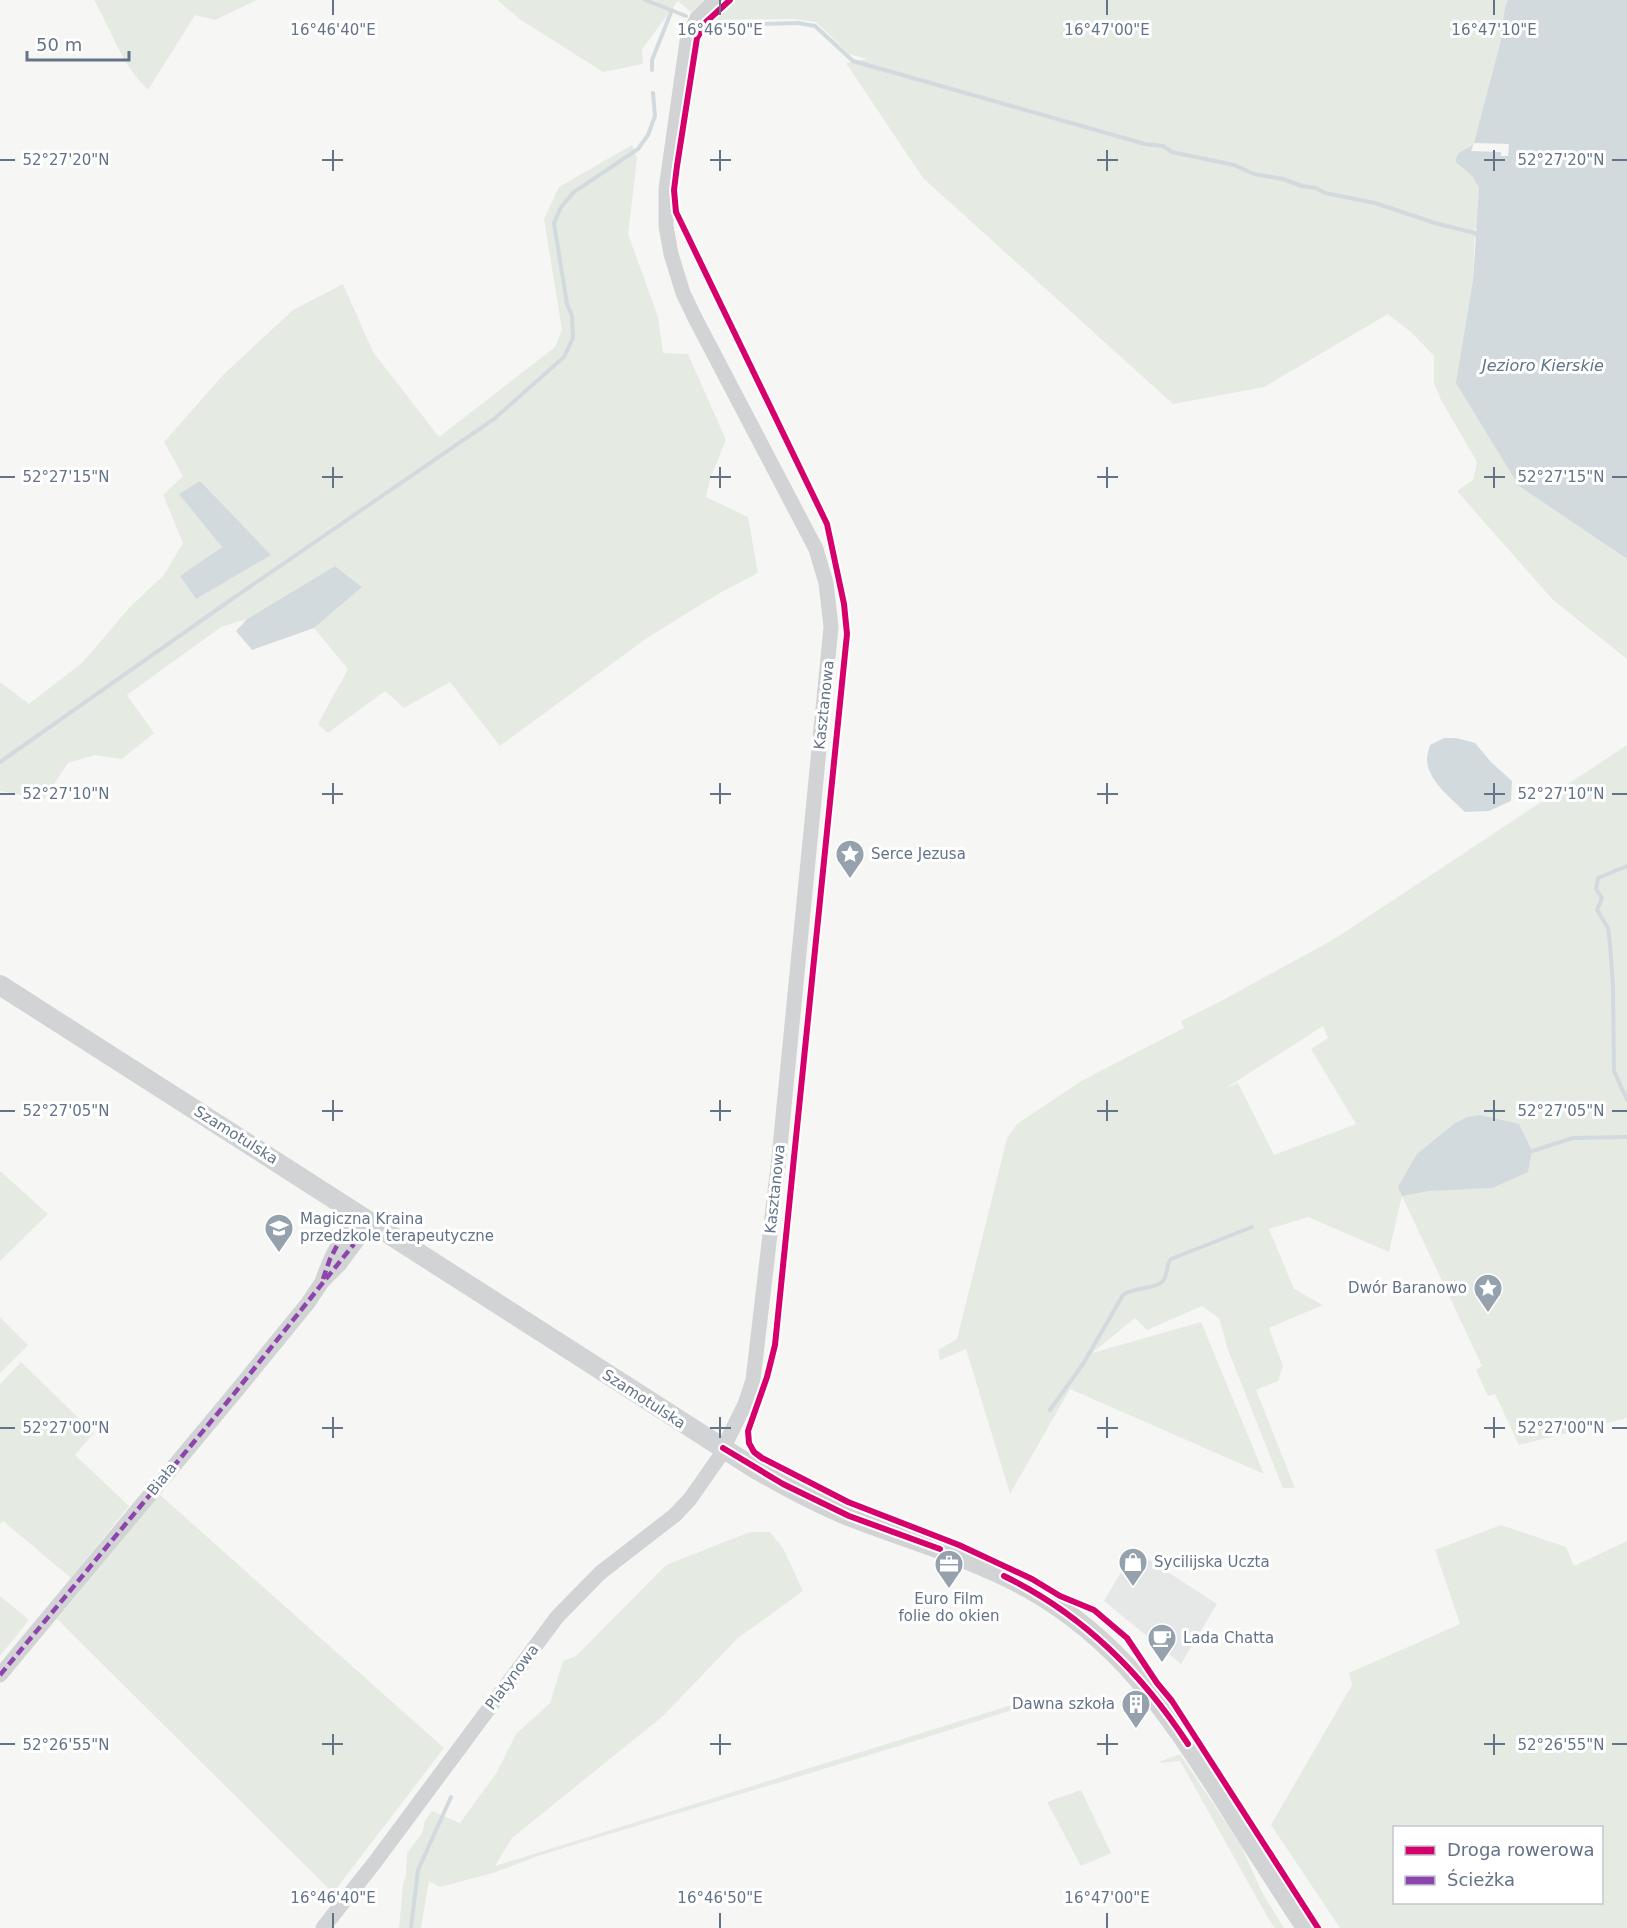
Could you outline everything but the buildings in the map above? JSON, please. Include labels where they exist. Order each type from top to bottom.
[{"type":"street","name":"Kasztanowa","points":[[715,0],[697,18],[687,41],[666,189],[666,226],[671,254],[683,293],[695,318],[816,549],[826,583],[831,627],[757,1359],[745,1404],[723,1448]]},
{"type":"street","name":"Szamotulska","points":[[0,985],[723,1448],[783,1484],[849,1516],[931,1545],[1007,1578],[1049,1601],[1121,1659],[1166,1712],[1306,1928]]},
{"type":"street","name":"Biała","points":[[0,1675],[233,1395],[308,1303],[322,1282],[339,1265],[365,1218]]},
{"type":"street","name":"Platynowa","points":[[323,1928],[375,1862],[557,1617],[600,1573],[675,1515],[710,1472],[723,1448]]},
{"type":"shaded area","points":[[94,0],[257,0],[215,20],[195,15],[148,90],[130,69]]},
{"type":"shaded area","points":[[497,0],[704,0],[691,12],[678,1],[642,49],[643,64],[603,72],[521,20]]},
{"type":"shaded area","points":[[735,0],[1513,0],[1501,39],[1480,229],[1475,228],[1473,281],[1519,486],[1627,559],[1627,659],[1552,599],[1457,491],[1473,480],[1477,462],[1441,400],[1434,383],[1434,356],[1412,333],[1388,314],[1264,387],[1173,404],[923,178],[846,63],[867,59],[849,54],[816,22],[793,19],[714,20]]},
{"type":"shaded area","points":[[632,145],[637,159],[628,234],[658,317],[663,353],[688,354],[726,440],[710,479],[706,497],[748,517],[758,573],[718,594],[647,638],[500,746],[450,682],[404,708],[385,691],[328,733],[318,724],[348,669],[314,628],[362,587],[335,566],[247,619],[221,627],[127,695],[154,733],[122,759],[95,755],[68,763],[44,799],[0,791],[0,682],[29,704],[83,662],[129,608],[164,575],[183,543],[163,495],[183,476],[164,442],[224,374],[293,310],[343,284],[373,352],[439,437],[555,347],[562,330],[544,219],[559,187]],"holes":[[[199,481],[270,554],[196,599],[180,576],[222,547]]]},
{"type":"shaded area","points":[[1627,745],[1627,1418],[1519,1445],[1495,1394],[1488,1396],[1476,1370],[1482,1366],[1402,1196],[1389,1252],[1308,1217],[1269,1229],[1294,1289],[1323,1305],[1269,1328],[1283,1366],[1278,1381],[1256,1390],[1295,1488],[1283,1488],[1228,1350],[1219,1318],[1202,1306],[1147,1330],[1135,1318],[1092,1353],[1201,1322],[1264,1474],[1070,1389],[1010,1494],[966,1349],[940,1360],[938,1350],[957,1339],[1007,1138],[1017,1124],[1083,1080],[1184,1028],[1181,1021],[1336,938]],"holes":[[[1323,1026],[1328,1038],[1311,1049],[1356,1124],[1274,1155],[1238,1083],[1226,1088]]]},
{"type":"shaded area","points":[[0,1171],[48,1214],[0,1261]]},
{"type":"shaded area","points":[[0,1317],[28,1345],[0,1373]]},
{"type":"shaded area","points":[[21,1362],[94,1433],[75,1455],[129,1506],[71,1578],[3,1521],[0,1524],[0,1384]]},
{"type":"shaded area","points":[[159,1494],[444,1748],[333,1893],[57,1619]]},
{"type":"shaded area","points":[[1501,1525],[1566,1547],[1574,1566],[1627,1541],[1627,1928],[1340,1928],[1271,1825],[1352,1685],[1349,1673],[1460,1624],[1435,1550]]},
{"type":"shaded area","points":[[750,1532],[770,1532],[783,1548],[803,1591],[738,1638],[663,1716],[512,1838],[495,1866],[1028,1700],[1031,1704],[541,1855],[493,1873],[440,1887],[429,1881],[421,1928],[399,1928],[407,1853],[422,1833],[425,1821],[432,1811],[460,1823],[497,1772],[516,1734],[550,1703],[563,1661],[576,1656],[666,1565]]},
{"type":"shaded area","points":[[1134,1550],[1217,1604],[1181,1664],[1104,1601]]},
{"type":"shaded area","points":[[0,1596],[29,1620],[0,1656]]},
{"type":"shaded area","points":[[1180,1754],[1240,1844],[1263,1894],[1284,1928],[1275,1928],[1268,1918],[1180,1761],[1160,1763]]},
{"type":"shaded area","points":[[1081,1790],[1111,1853],[1081,1866],[1047,1802]]},
{"type":"water","name":"Jezioro Kierskie","points":[[1508,0],[1627,0],[1627,559],[1519,486],[1456,383],[1473,281],[1479,188],[1473,177],[1456,162],[1458,154],[1474,143],[1500,44]]},
{"type":"water","points":[[200,481],[271,555],[196,599],[180,576],[222,547],[179,494]]},
{"type":"water","points":[[335,566],[362,587],[314,628],[252,650],[236,631],[247,619]]},
{"type":"water","points":[[1444,738],[1456,738],[1475,743],[1512,781],[1511,801],[1489,811],[1465,812],[1435,781],[1428,767],[1427,757],[1430,745]]},
{"type":"water","points":[[1480,1115],[1519,1124],[1532,1151],[1528,1172],[1492,1188],[1429,1191],[1402,1196],[1398,1187],[1417,1154],[1454,1124],[1467,1117]]},
{"type":"pier","points":[[1474,143],[1509,144],[1508,156],[1501,156],[1501,152],[1471,151]]},
{"type":"waterway","points":[[645,0],[686,16]]},
{"type":"waterway","points":[[652,70],[652,60],[672,10]]},
{"type":"waterway","points":[[721,25],[798,23],[815,26],[853,61],[1145,144],[1163,146],[1172,152],[1234,165],[1254,174],[1283,179],[1316,188],[1325,193],[1375,203],[1438,224],[1475,233],[1477,236]]},
{"type":"waterway","points":[[0,762],[494,419],[564,357],[573,338],[572,316],[567,304],[554,223],[561,207],[574,192],[638,149],[648,135],[655,116],[653,93]]},
{"type":"waterway","points":[[1627,866],[1598,878],[1596,889],[1602,898],[1597,910],[1608,928],[1610,945],[1614,1071],[1627,1100]]},
{"type":"waterway","points":[[1532,1151],[1573,1138],[1627,1137]]},
{"type":"waterway","points":[[1050,1410],[1083,1364],[1123,1295],[1158,1285],[1166,1276],[1171,1259],[1252,1227]]},
{"type":"waterway","points":[[411,1928],[418,1870],[451,1797]]},
{"type":"marked path","points":[[323,1279],[342,1236]]},
{"type":"marked path","points":[[0,1675],[233,1395],[354,1244]]},
{"type":"cycle path","points":[[730,0],[706,22],[697,38],[674,190],[676,212],[827,524],[844,604],[847,634],[775,1345],[767,1377],[748,1431],[749,1443],[754,1452],[762,1458],[848,1502],[959,1545],[1032,1579],[1060,1596],[1094,1610],[1127,1638],[1172,1701],[1318,1928]]},
{"type":"cycle path","points":[[723,1448],[783,1484],[849,1516],[940,1549]]},
{"type":"cycle path","points":[[1004,1576],[1032,1591],[1084,1626],[1129,1669],[1170,1718],[1188,1744]]},
{"type":"place","name":"Serce Jezusa","points":[[850,880]]},
{"type":"place","name":"Magiczna Kraina przedzkole terapeutyczne","points":[[279,1254]]},
{"type":"place","name":"Dwór Baranowo","points":[[1488,1314]]},
{"type":"place","name":"Sycilijska Uczta","points":[[1133,1588]]},
{"type":"place","name":"Euro Film folie do okien","points":[[949,1590]]},
{"type":"place","name":"Lada Chatta","points":[[1162,1664]]},
{"type":"place","name":"Dawna szkoła","points":[[1136,1730]]}]
